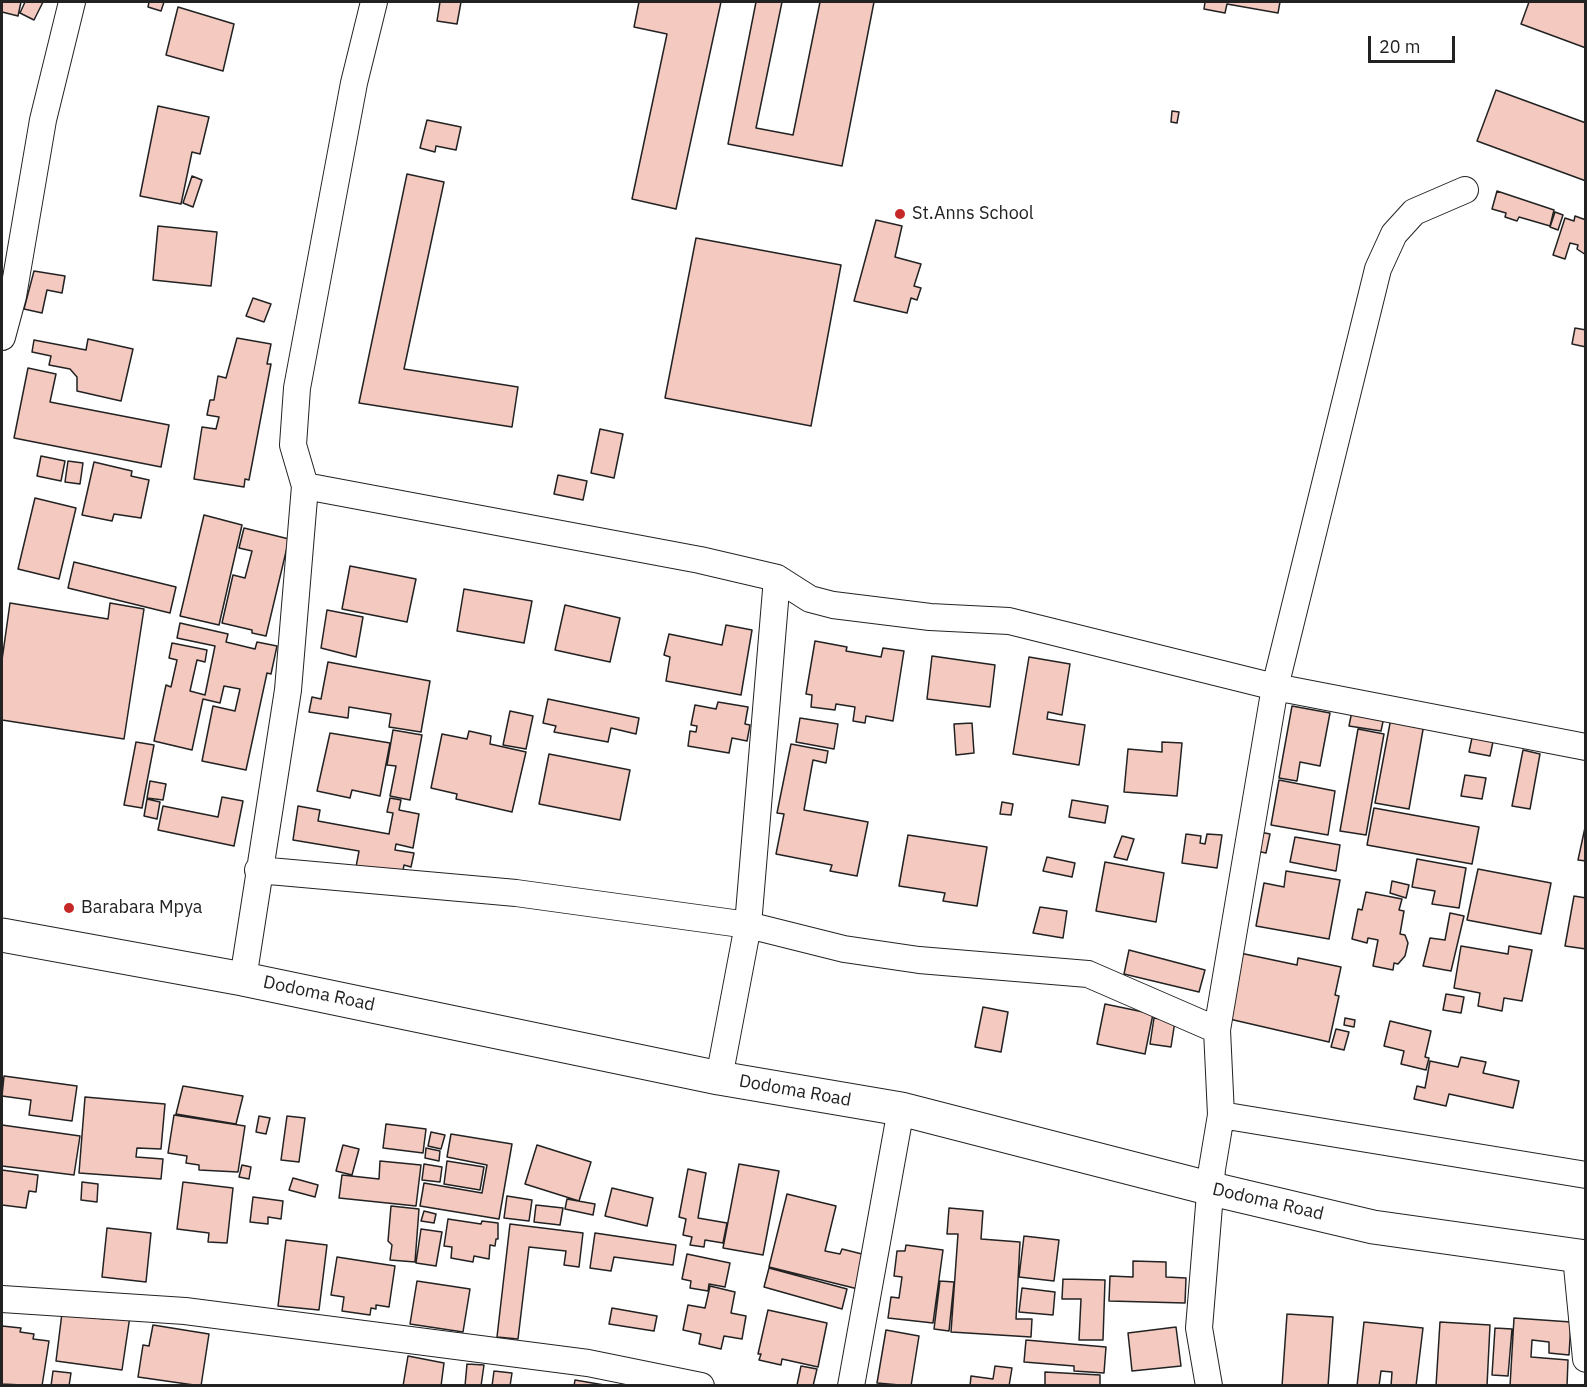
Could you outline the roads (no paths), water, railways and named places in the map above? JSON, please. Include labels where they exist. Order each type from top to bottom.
[{"type":"highway","name":"Dodoma Road","points":[[2,935],[243,979],[719,1078],[901,1109],[1212,1189],[1374,1227],[1581,1256]]},
{"type":"street","points":[[2,338],[13,296],[43,120],[72,2]]},
{"type":"street","points":[[243,979],[258,870],[288,690],[305,486],[293,445],[297,388],[354,83],[374,2]]},
{"type":"street","points":[[1209,1386],[1199,1328],[1221,1115],[1217,1030],[1275,687],[1378,269],[1394,234],[1414,212],[1465,190]]},
{"type":"street","points":[[305,486],[700,560],[777,578],[810,599],[833,605],[930,617],[1009,621],[1275,687],[1586,747]]},
{"type":"street","points":[[719,1078],[748,925],[777,578]]},
{"type":"street","points":[[258,870],[516,893],[748,925],[844,949],[919,960],[1088,974],[1217,1030]]},
{"type":"street","points":[[851,1386],[901,1109]]},
{"type":"street","points":[[1221,1115],[1586,1175]]},
{"type":"street","points":[[1581,1256],[1586,1359]]},
{"type":"street","points":[[2,1299],[185,1311],[588,1363],[701,1386]]},
{"type":"place","name":"St.Anns School","points":[[900,214]]},
{"type":"place","name":"Barabara Mpya","points":[[69,908]]}]
